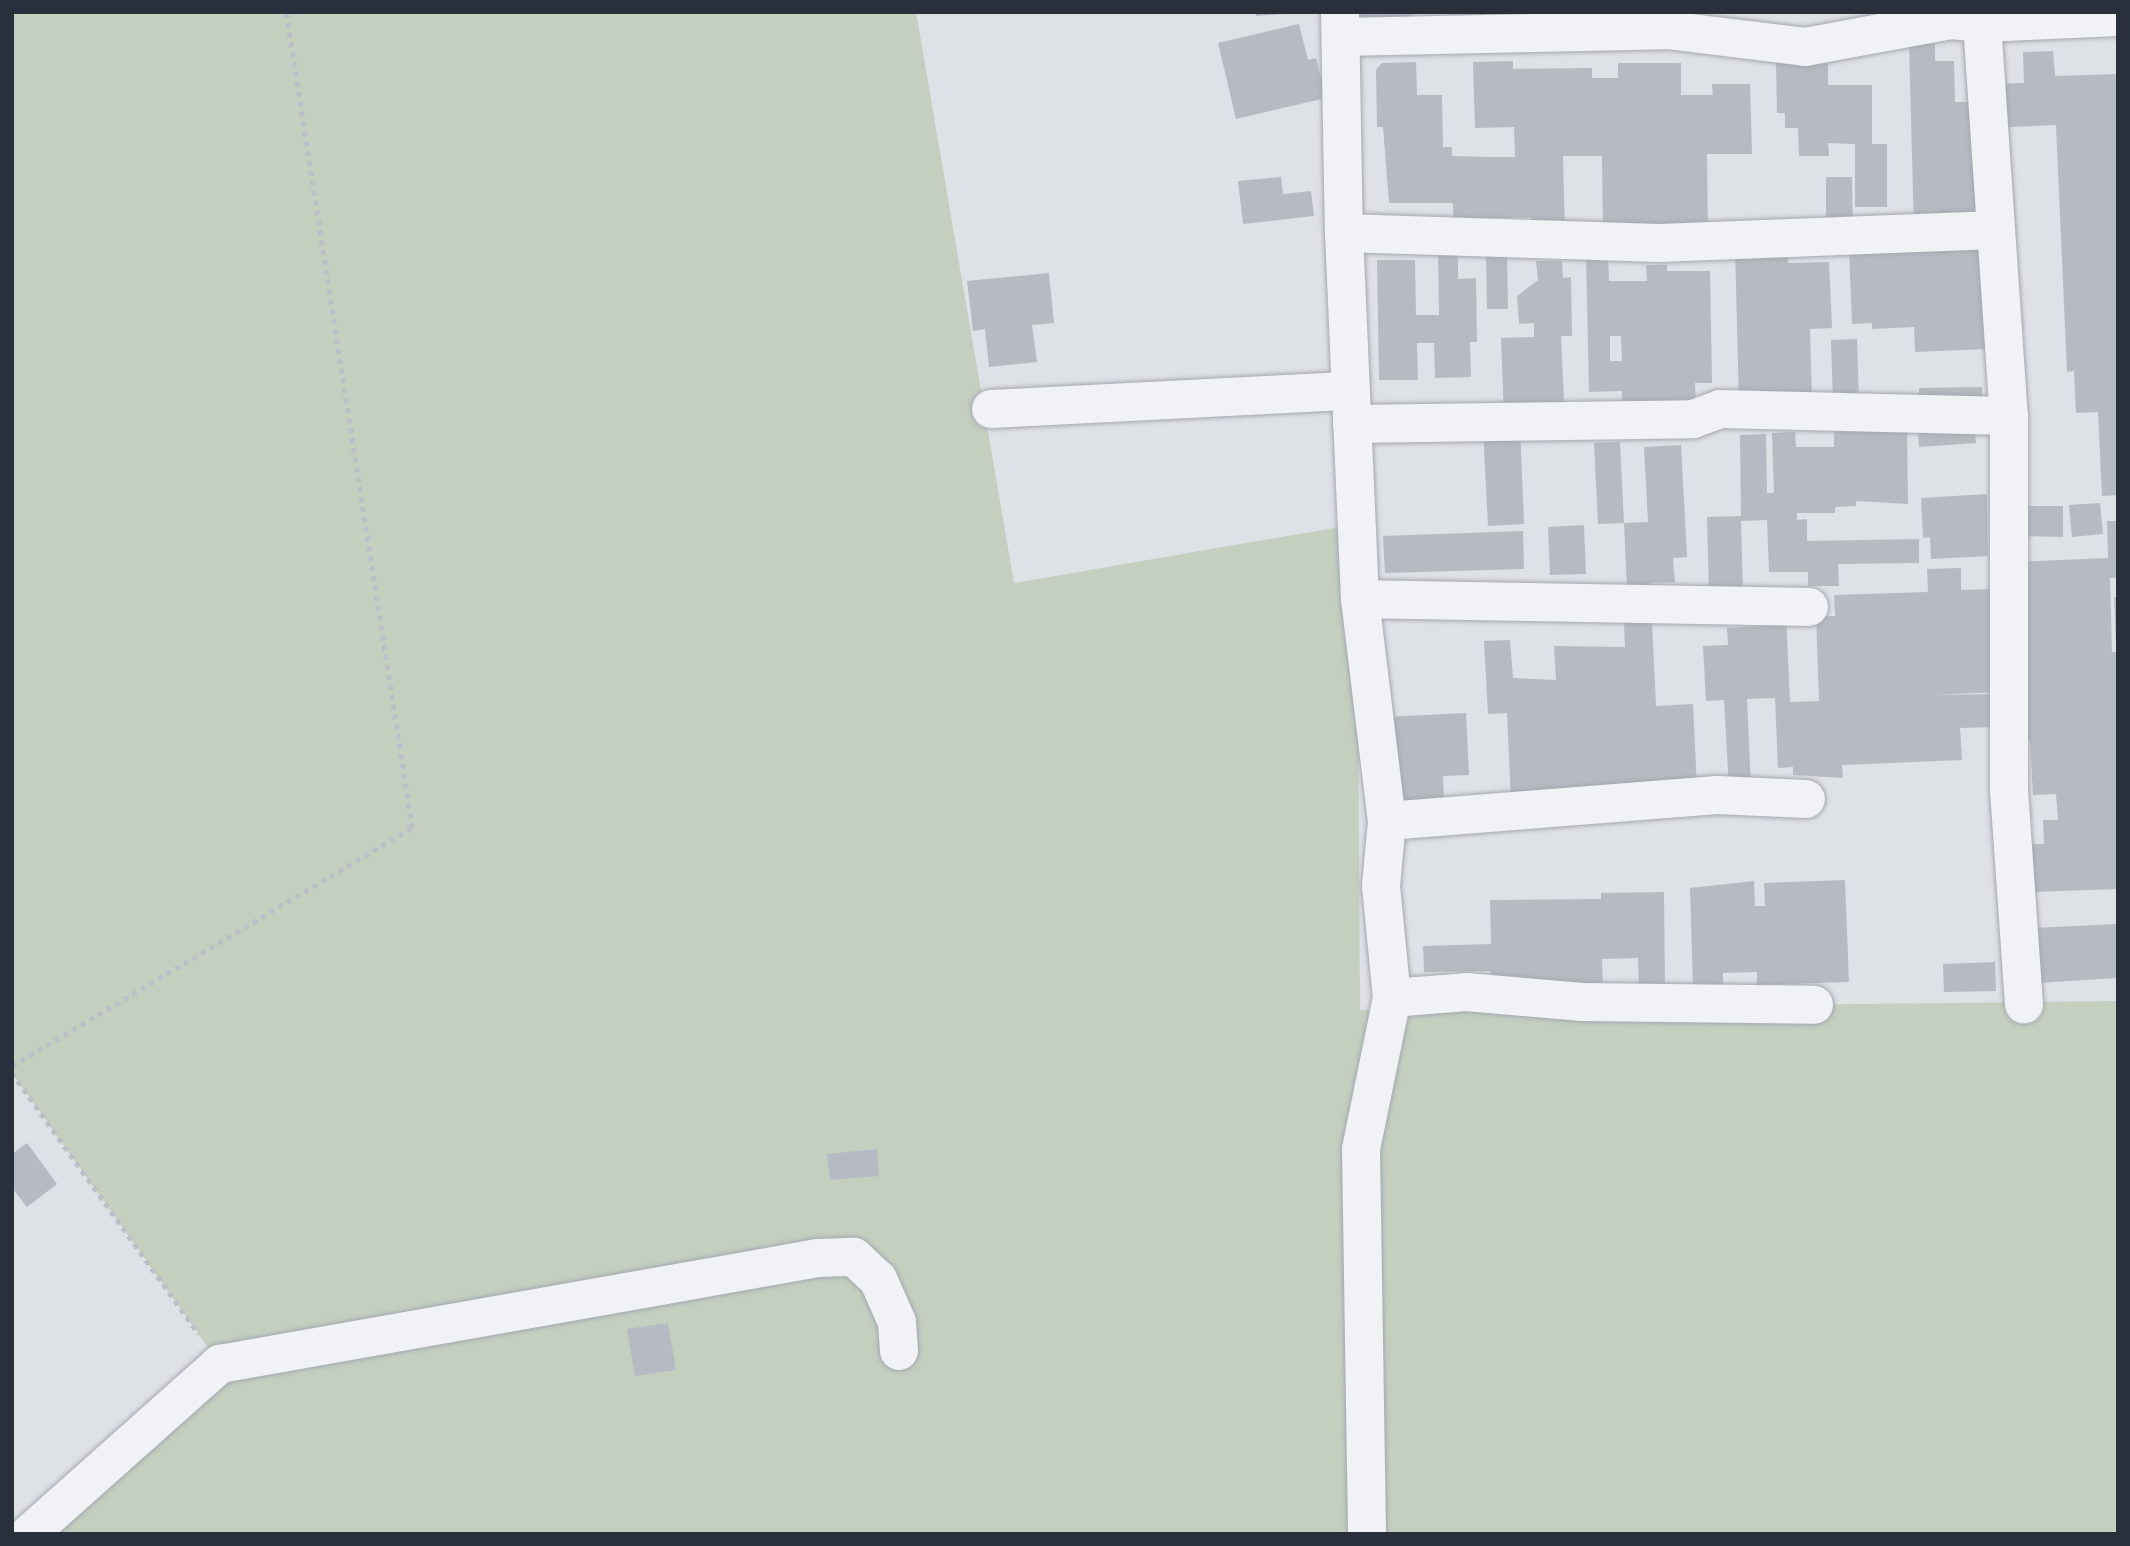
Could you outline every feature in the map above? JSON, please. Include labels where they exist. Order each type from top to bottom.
[{"type":"street","points":[[1367,1534],[1361,1149],[1392,998],[1381,886],[1387,821],[1360,599],[1344,233],[1340,25],[1667,21],[1805,47],[1961,18],[2118,17]]},
{"type":"street","points":[[1961,18],[1996,230],[2009,416],[2009,790],[2024,1004]]},
{"type":"street","points":[[1344,233],[1659,243],[1996,230]]},
{"type":"street","points":[[991,409],[1351,408],[1693,419],[1720,409],[2009,416]]},
{"type":"street","points":[[1360,599],[1809,607]]},
{"type":"street","points":[[1387,821],[1717,795],[1806,799]]},
{"type":"street","points":[[1392,998],[1466,992],[1583,1002],[1814,1005]]},
{"type":"street","points":[[29,1534],[220,1364],[830,1258],[854,1258],[878,1279],[897,1322],[899,1351]]},
{"type":"path","points":[[12,1066],[412,828],[286,12]]},
{"type":"path","points":[[12,1073],[220,1364]]},
{"type":"green space","points":[[12,12],[916,12],[1014,583],[1357,524],[1360,1010],[2118,1001],[2118,1534],[43,1534],[220,1364],[12,1073]]},
{"type":"building","points":[[1256,12],[1284,12],[1284,14],[1256,16]]},
{"type":"building","points":[[1358,12],[1412,12],[1410,30],[1358,26]]},
{"type":"building","points":[[1486,12],[1485,25],[1448,14]]},
{"type":"building","points":[[1299,24],[1308,60],[1316,58],[1326,98],[1236,119],[1218,43]]},
{"type":"building","points":[[1909,44],[1935,44],[1935,61],[1954,61],[1955,102],[1974,102],[1976,230],[1914,231]]},
{"type":"building","points":[[2053,51],[2055,76],[2118,74],[2118,495],[2102,496],[2098,412],[2076,413],[2074,371],[2067,372],[2056,125],[1991,128],[1989,84],[2024,83],[2023,52]]},
{"type":"building","points":[[1828,60],[1828,85],[1872,85],[1872,144],[1887,144],[1887,207],[1855,207],[1855,144],[1828,143],[1829,156],[1799,156],[1798,128],[1785,128],[1785,113],[1777,113],[1776,61]]},
{"type":"building","points":[[1513,61],[1513,69],[1592,68],[1592,78],[1618,78],[1618,63],[1681,63],[1681,95],[1713,95],[1712,84],[1750,84],[1752,154],[1707,154],[1708,236],[1603,238],[1602,156],[1563,156],[1565,233],[1531,234],[1531,217],[1491,218],[1491,235],[1454,235],[1453,203],[1389,203],[1383,127],[1377,127],[1376,70],[1382,63],[1416,62],[1417,95],[1442,95],[1443,147],[1452,147],[1452,156],[1515,157],[1514,127],[1475,128],[1473,62]]},
{"type":"building","points":[[1281,177],[1283,194],[1311,191],[1314,216],[1243,224],[1238,181]]},
{"type":"building","points":[[1826,177],[1852,177],[1853,235],[1826,235]]},
{"type":"building","points":[[1981,234],[1985,349],[1915,352],[1914,327],[1872,329],[1872,323],[1852,324],[1849,249]]},
{"type":"building","points":[[1788,245],[1788,263],[1829,262],[1832,328],[1810,329],[1812,404],[1739,405],[1735,246]]},
{"type":"building","points":[[1438,252],[1458,252],[1458,279],[1476,278],[1477,342],[1470,342],[1471,377],[1435,378],[1434,343],[1417,343],[1418,380],[1379,380],[1377,260],[1415,260],[1416,315],[1439,315]]},
{"type":"building","points":[[1586,255],[1608,255],[1609,281],[1647,281],[1646,265],[1667,265],[1667,271],[1710,271],[1712,383],[1695,383],[1696,403],[1622,406],[1622,391],[1589,392]],"holes":[[[1610,336],[1621,336],[1622,361],[1610,361]]]},
{"type":"building","points":[[1486,256],[1507,256],[1508,309],[1487,309]]},
{"type":"building","points":[[1536,261],[1562,261],[1563,278],[1571,277],[1572,336],[1561,336],[1564,403],[1504,416],[1501,338],[1534,337],[1534,323],[1519,324],[1517,296],[1538,280]]},
{"type":"building","points":[[1049,273],[1054,323],[1032,325],[1037,362],[989,367],[985,329],[973,331],[967,281]]},
{"type":"building","points":[[1857,339],[1859,404],[1833,405],[1831,340]]},
{"type":"building","points":[[1982,387],[1982,410],[1920,411],[1919,388]]},
{"type":"building","points":[[1973,416],[1976,443],[1919,447],[1917,421]]},
{"type":"building","points":[[1907,426],[1908,504],[1856,501],[1856,506],[1835,507],[1835,513],[1797,513],[1797,520],[1807,519],[1807,541],[1919,539],[1919,563],[1838,564],[1839,586],[1808,586],[1808,572],[1769,572],[1767,520],[1741,521],[1743,596],[1709,596],[1707,517],[1741,516],[1740,435],[1766,434],[1767,493],[1774,493],[1772,433],[1795,432],[1796,447],[1834,447],[1834,427]]},
{"type":"building","points":[[1520,427],[1524,524],[1488,526],[1483,429]]},
{"type":"building","points":[[1620,442],[1624,523],[1598,524],[1594,443]]},
{"type":"building","points":[[1681,445],[1687,557],[1673,558],[1675,582],[1651,583],[1651,591],[1627,591],[1624,523],[1648,522],[1644,447]]},
{"type":"building","points":[[1987,494],[1988,556],[1931,559],[1930,537],[1923,538],[1921,498]]},
{"type":"building","points":[[2100,503],[2103,534],[2072,537],[2069,505]]},
{"type":"building","points":[[2014,506],[2063,506],[2063,537],[2014,536]]},
{"type":"building","points":[[2107,521],[2118,521],[2118,578],[2110,578],[2112,652],[2118,652],[2118,889],[2029,892],[2027,844],[2044,844],[2043,820],[2058,820],[2056,794],[2033,795],[2030,740],[2021,740],[2016,562],[2108,558]]},
{"type":"building","points":[[1584,525],[1586,574],[1550,575],[1548,527]]},
{"type":"building","points":[[1523,531],[1524,569],[1385,573],[1383,536]]},
{"type":"building","points":[[1961,568],[1961,590],[1990,589],[1998,692],[1933,695],[1993,694],[1994,727],[1960,728],[1962,760],[1842,765],[1843,778],[1793,775],[1793,767],[1778,768],[1775,698],[1747,699],[1751,787],[1729,788],[1724,700],[1706,701],[1703,646],[1728,645],[1727,628],[1761,626],[1760,617],[1786,616],[1790,702],[1819,701],[1816,616],[1835,616],[1834,595],[1928,592],[1927,569]]},
{"type":"building","points":[[2114,597],[2118,597],[2118,645],[2116,645]]},
{"type":"building","points":[[1652,622],[1656,706],[1693,704],[1697,789],[1511,801],[1507,713],[1488,714],[1484,641],[1510,640],[1513,678],[1556,680],[1554,646],[1625,647],[1624,623]]},
{"type":"building","points":[[1466,713],[1469,775],[1443,776],[1444,802],[1394,801],[1385,717]]},
{"type":"building","points":[[1845,880],[1849,982],[1757,985],[1757,972],[1723,973],[1723,986],[1693,987],[1690,888],[1754,881],[1755,906],[1765,906],[1764,883]]},
{"type":"building","points":[[1664,892],[1665,993],[1639,994],[1638,958],[1602,959],[1603,993],[1492,989],[1491,971],[1424,972],[1423,946],[1491,944],[1490,900],[1601,899],[1601,893]]},
{"type":"building","points":[[2117,924],[2118,978],[2036,983],[2033,928]]},
{"type":"building","points":[[1995,962],[1996,991],[1944,992],[1943,964]]},
{"type":"building","points":[[27,1143],[57,1184],[27,1207],[12,1188],[12,1154]]},
{"type":"building","points":[[877,1149],[879,1176],[830,1180],[827,1154]]},
{"type":"building","points":[[668,1323],[676,1370],[635,1376],[627,1329]]}]
